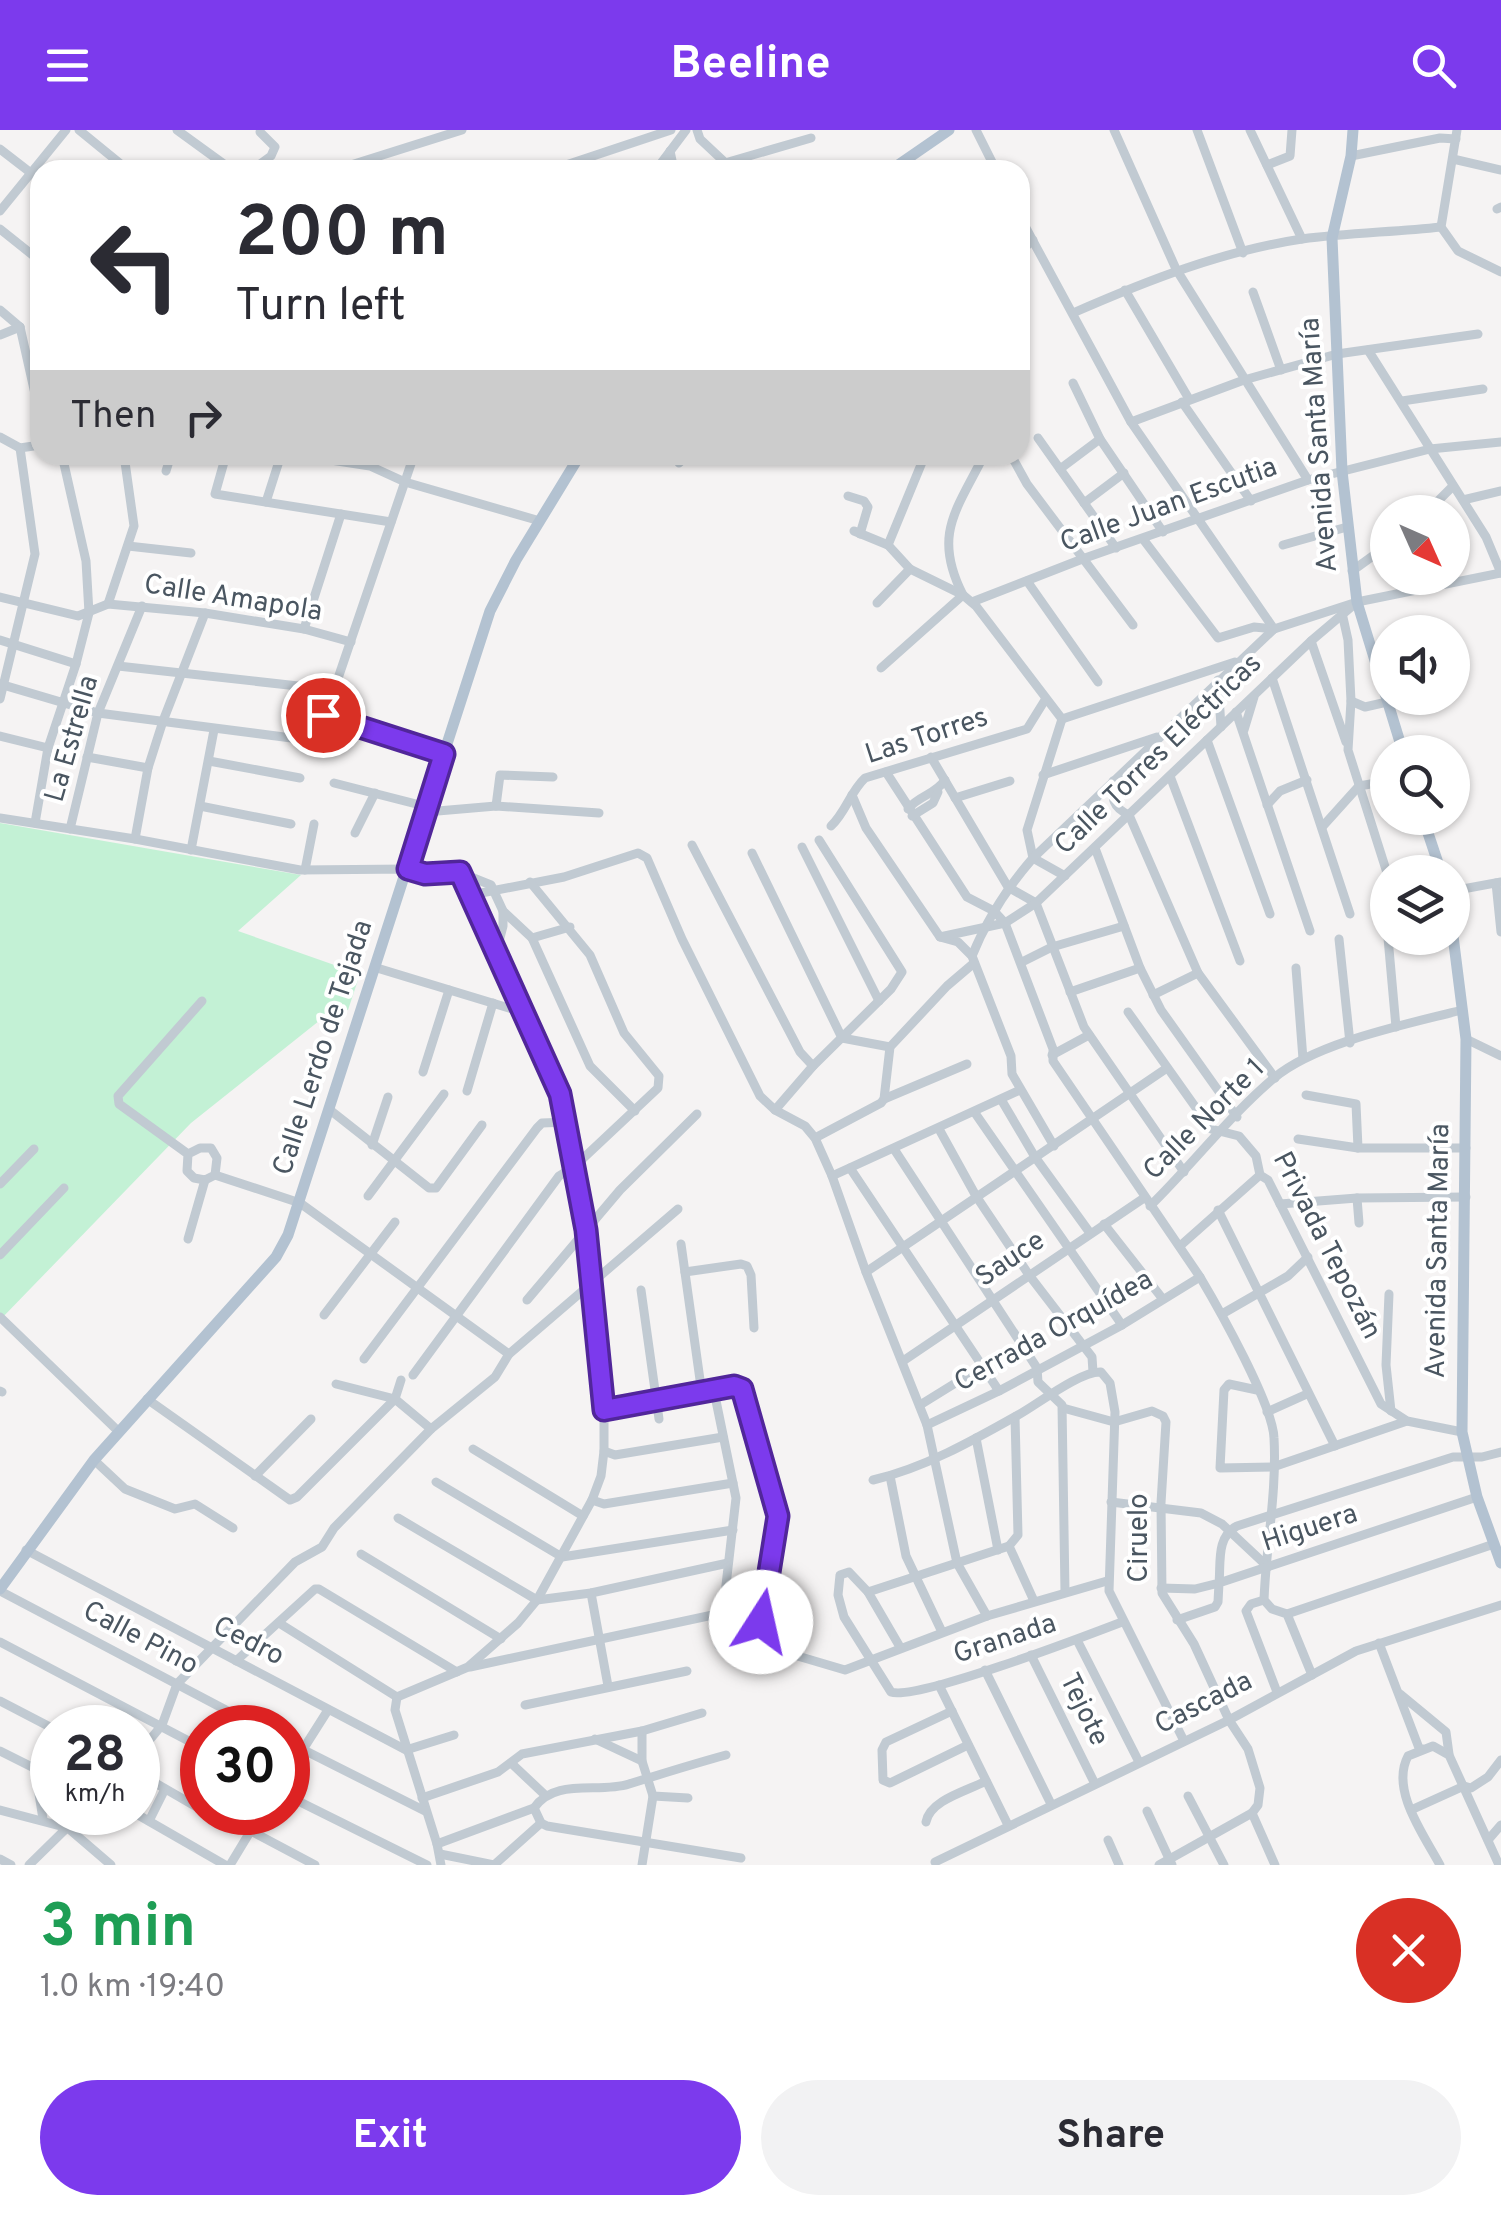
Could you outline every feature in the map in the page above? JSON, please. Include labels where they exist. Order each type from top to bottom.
[{"type":"main road","points":[[905,160],[948,130]]},
{"type":"main road","name":"Avenida Santa María","points":[[1353,130],[1352,156],[1332,238],[1342,471],[1356,602],[1370,647]]},
{"type":"main road","name":"Calle Lerdo de Tejada","points":[[0,1590],[94,1460],[276,1257],[300,1203],[490,612],[574,465]]},
{"type":"main road","name":"Avenida Santa María","points":[[1455,955],[1466,1039],[1462,1432],[1478,1497],[1501,1563]]},
{"type":"street","points":[[47,160],[66,130]]},
{"type":"street","points":[[78,130],[116,160]]},
{"type":"street","points":[[177,130],[218,160]]},
{"type":"street","points":[[368,160],[462,130]]},
{"type":"street","points":[[581,160],[671,130]]},
{"type":"street","points":[[663,160],[686,130]]},
{"type":"street","points":[[697,130],[722,160]]},
{"type":"street","points":[[976,130],[991,160]]},
{"type":"street","points":[[1114,130],[1176,269],[1308,480]]},
{"type":"street","points":[[1197,130],[1243,253]]},
{"type":"street","points":[[1250,130],[1302,240]]},
{"type":"street","points":[[1266,165],[1290,156],[1292,130]]},
{"type":"street","points":[[260,132],[276,148],[266,160]]},
{"type":"street","points":[[1352,156],[1456,135],[1441,227],[1458,251],[1501,272]]},
{"type":"street","points":[[752,160],[812,138]]},
{"type":"street","points":[[0,149],[30,172]]},
{"type":"street","points":[[670,151],[672,160]]},
{"type":"street","points":[[1453,160],[1501,170]]},
{"type":"street","points":[[0,211],[30,183]]},
{"type":"street","points":[[1073,313],[1176,269],[1243,253],[1302,240],[1441,227]]},
{"type":"street","points":[[0,229],[30,253]]},
{"type":"street","points":[[1030,235],[1131,422],[1274,629]]},
{"type":"street","points":[[1030,243],[1033,240]]},
{"type":"street","points":[[1124,290],[1186,401],[1251,501]]},
{"type":"street","points":[[1253,292],[1281,370]]},
{"type":"street","points":[[0,310],[20,328],[30,372]]},
{"type":"street","points":[[0,335],[20,328]]},
{"type":"street","points":[[1131,422],[1244,380],[1337,354],[1478,334]]},
{"type":"street","points":[[1368,350],[1459,495]]},
{"type":"street","points":[[1074,384],[1100,439],[1163,532]]},
{"type":"street","points":[[1402,401],[1483,389]]},
{"type":"street","points":[[0,437],[20,448],[30,446]]},
{"type":"street","points":[[1038,438],[1116,548]]},
{"type":"street","points":[[1060,468],[1100,439]]},
{"type":"street","name":"Calle Juan Escutia","points":[[972,602],[1308,480],[1430,449],[1501,442]]},
{"type":"street","points":[[0,699],[34,554],[20,448]]},
{"type":"street","points":[[35,824],[48,748],[88,613],[86,560],[64,465]]},
{"type":"street","points":[[0,596],[78,616],[108,604],[128,546],[134,514],[126,465]]},
{"type":"street","points":[[166,471],[168,465]]},
{"type":"street","points":[[223,465],[215,494],[391,522]]},
{"type":"street","points":[[266,502],[278,465]]},
{"type":"street","points":[[363,465],[404,482],[540,520]]},
{"type":"street","points":[[2,684],[98,713],[307,740],[334,690],[410,465]]},
{"type":"street","points":[[888,545],[921,465]]},
{"type":"street","points":[[963,595],[948,559],[948,527],[979,465]]},
{"type":"street","points":[[1017,465],[1133,625]]},
{"type":"street","points":[[1084,503],[1124,473]]},
{"type":"street","points":[[1444,495],[1453,486]]},
{"type":"street","points":[[1470,498],[1501,491]]},
{"type":"street","points":[[848,496],[864,501],[868,507],[857,532],[888,545],[910,569],[972,602],[1062,718]]},
{"type":"street","points":[[1142,539],[1218,638],[1254,627],[1274,629],[1356,602],[1501,573],[1470,511]]},
{"type":"street","points":[[304,629],[341,514]]},
{"type":"street","points":[[1282,544],[1348,526]]},
{"type":"street","points":[[128,546],[191,552]]},
{"type":"street","points":[[1352,572],[1370,559]]},
{"type":"street","points":[[877,602],[910,569]]},
{"type":"street","points":[[1028,581],[1098,682]]},
{"type":"street","points":[[881,668],[963,595]]},
{"type":"street","name":"Calle Torres Eléctricas","points":[[940,937],[1005,922],[1036,903],[1356,602]]},
{"type":"street","name":"Calle Amapola","points":[[108,604],[205,613],[304,629],[352,642]]},
{"type":"street","name":"La Estrella","points":[[70,829],[98,713],[142,606]]},
{"type":"street","points":[[135,839],[148,768],[205,613]]},
{"type":"street","points":[[1342,613],[1348,640],[1351,701],[1348,750]]},
{"type":"street","name":"Calle Torres Eléctricas","points":[[973,959],[984,927],[1008,887],[1034,858],[1274,629]]},
{"type":"street","points":[[0,640],[76,664]]},
{"type":"street","points":[[1311,641],[1381,855]]},
{"type":"street","points":[[1062,718],[1238,662]]},
{"type":"street","points":[[118,666],[334,690]]},
{"type":"street","points":[[1272,678],[1350,914]]},
{"type":"street","points":[[1218,680],[1220,727]]},
{"type":"street","points":[[1243,732],[1254,695]]},
{"type":"street","name":"Las Torres","points":[[831,826],[845,813],[865,778],[1028,729],[1045,700]]},
{"type":"street","points":[[1351,701],[1370,706]]},
{"type":"street","points":[[1236,712],[1310,931]]},
{"type":"street","points":[[323,715],[444,754]]},
{"type":"street","points":[[1062,718],[1027,830],[1034,858],[1065,876]]},
{"type":"street","points":[[191,850],[214,730]]},
{"type":"street","points":[[0,736],[48,748]]},
{"type":"street","points":[[1043,775],[1160,736]]},
{"type":"street","points":[[1207,740],[1270,914]]},
{"type":"street","points":[[88,757],[148,768]]},
{"type":"street","points":[[931,757],[942,784],[956,798],[1008,887],[1036,903],[1089,1035],[1184,1172]]},
{"type":"street","points":[[208,762],[300,778]]},
{"type":"street","points":[[886,772],[967,897],[1005,922],[1053,1049],[1052,1056],[1200,1277],[1257,1390],[1274,1436],[1264,1600],[1272,1609],[1287,1614],[1494,1544]]},
{"type":"street","points":[[496,806],[500,775],[553,777]]},
{"type":"street","points":[[1170,776],[1240,961]]},
{"type":"street","points":[[1267,805],[1280,791],[1307,780]]},
{"type":"street","points":[[956,798],[1010,781]]},
{"type":"street","points":[[1112,781],[1116,809],[1129,815],[1198,973],[1275,1078]]},
{"type":"street","points":[[334,783],[427,809],[496,806],[598,813]]},
{"type":"street","points":[[910,813],[933,803],[942,784]]},
{"type":"street","points":[[1323,826],[1358,786],[1370,784]]},
{"type":"street","points":[[355,833],[375,793]]},
{"type":"street","points":[[852,795],[866,828],[940,937],[958,942],[973,959],[1012,1056],[1012,1074],[1054,1146]]},
{"type":"street","points":[[200,806],[292,824]]},
{"type":"street","points":[[0,818],[306,870],[460,872],[488,882],[493,890],[503,926],[495,954]]},
{"type":"street","points":[[306,870],[314,824]]},
{"type":"street","points":[[774,1110],[899,980],[900,966],[819,840]]},
{"type":"street","points":[[692,845],[800,1052],[813,1066]]},
{"type":"street","points":[[802,847],[879,1001]]},
{"type":"street","points":[[1095,848],[1140,968],[1161,1010],[1237,1117]]},
{"type":"street","points":[[752,853],[842,1038]]},
{"type":"street","points":[[471,895],[564,877],[643,854],[760,1096],[774,1110],[805,1126],[815,1138],[927,1425],[957,1563],[987,1616]]},
{"type":"street","points":[[460,872],[560,1094],[586,1230],[604,1410],[604,1451],[592,1500],[537,1600],[468,1667]]},
{"type":"street","points":[[413,1375],[559,1176],[575,1166],[658,1088],[660,1076],[624,1033],[590,954],[530,882]]},
{"type":"street","points":[[1470,888],[1498,883],[1501,932]]},
{"type":"street","points":[[502,912],[532,938],[590,1066],[635,1110]]},
{"type":"street","points":[[1022,962],[1052,946],[1124,926]]},
{"type":"street","points":[[532,938],[570,927]]},
{"type":"street","points":[[1339,939],[1350,1042]]},
{"type":"street","points":[[1390,955],[1396,1027]]},
{"type":"street","points":[[884,1099],[890,1047],[973,959]]},
{"type":"street","points":[[377,968],[522,1012]]},
{"type":"street","points":[[1070,992],[1140,968]]},
{"type":"street","points":[[1296,968],[1303,1059]]},
{"type":"street","points":[[1154,995],[1198,973]]},
{"type":"street","points":[[422,1072],[449,990]]},
{"type":"street","points":[[188,1154],[119,1104],[118,1096],[202,1000]]},
{"type":"street","points":[[467,1091],[493,1004]]},
{"type":"street","name":"Calle Norte 1","points":[[1147,1202],[1184,1172],[1275,1078],[1303,1059],[1396,1027],[1462,1010]]},
{"type":"street","name":"Privada Tepozán","points":[[1128,1012],[1211,1129],[1232,1132],[1249,1145],[1260,1174],[1266,1176],[1381,1404],[1406,1420],[1462,1432]]},
{"type":"street","points":[[1052,1056],[1089,1035]]},
{"type":"street","points":[[842,1038],[890,1047]]},
{"type":"street","points":[[1466,1039],[1501,1056]]},
{"type":"street","points":[[815,1138],[884,1099],[967,1064]]},
{"type":"street","points":[[866,1272],[1167,1068]]},
{"type":"street","points":[[832,1176],[1020,1090]]},
{"type":"street","points":[[368,1196],[444,1094]]},
{"type":"street","points":[[1306,1094],[1356,1104],[1358,1148]]},
{"type":"street","points":[[372,1145],[388,1097]]},
{"type":"street","points":[[1002,1101],[1035,1157],[1090,1234]]},
{"type":"street","points":[[330,1110],[428,1188],[436,1188],[482,1126]]},
{"type":"street","points":[[974,1113],[1122,1324]]},
{"type":"street","points":[[526,1300],[620,1190],[698,1114]]},
{"type":"street","points":[[364,1359],[537,1128],[567,1122]]},
{"type":"street","points":[[938,1129],[1029,1276],[1092,1356],[1093,1372]]},
{"type":"street","points":[[1298,1139],[1358,1148],[1466,1148]]},
{"type":"street","points":[[188,1154],[211,1148],[218,1158],[188,1239]]},
{"type":"street","points":[[0,1184],[34,1149]]},
{"type":"street","points":[[894,1149],[1038,1368],[1038,1382],[1063,1408],[1114,1422]]},
{"type":"street","points":[[188,1154],[187,1171],[194,1178],[210,1178],[300,1203],[510,1354]]},
{"type":"street","points":[[850,1168],[999,1391]]},
{"type":"street","points":[[1180,1246],[1260,1174]]},
{"type":"street","points":[[0,1255],[64,1188]]},
{"type":"street","points":[[1280,1204],[1357,1198],[1466,1197]]},
{"type":"street","points":[[1357,1198],[1359,1223]]},
{"type":"street","name":"Sauce","points":[[902,1361],[1104,1224],[1147,1202]]},
{"type":"street","points":[[160,1726],[176,1684],[295,1562],[322,1547],[334,1528],[430,1428],[494,1377],[510,1354],[678,1209]]},
{"type":"street","points":[[1218,1210],[1335,1446]]},
{"type":"street","points":[[324,1315],[395,1222]]},
{"type":"street","points":[[1104,1224],[1162,1298]]},
{"type":"street","points":[[681,1244],[702,1394]]},
{"type":"street","points":[[1222,1314],[1288,1276],[1308,1257]]},
{"type":"street","points":[[685,1272],[747,1266],[754,1328]]},
{"type":"street","name":"Cerrada Orquídea","points":[[927,1425],[999,1391],[1200,1277]]},
{"type":"street","points":[[641,1290],[658,1419]]},
{"type":"street","points":[[1390,1294],[1386,1365],[1391,1412]]},
{"type":"street","points":[[2,1322],[118,1432]]},
{"type":"street","points":[[920,1406],[983,1366]]},
{"type":"street","points":[[873,1480],[934,1458],[1093,1372],[1101,1372],[1110,1383],[1114,1422],[1107,1581],[1111,1600],[1184,1741]]},
{"type":"street","points":[[146,1398],[290,1500],[298,1497],[395,1399],[401,1380]]},
{"type":"street","points":[[336,1384],[395,1399],[430,1428]]},
{"type":"street","points":[[1257,1390],[1229,1384],[1224,1390],[1220,1468],[1273,1467],[1406,1420]]},
{"type":"street","points":[[604,1410],[734,1386],[742,1389],[778,1506],[778,1527],[761,1622],[764,1638],[784,1652],[838,1670],[987,1616],[1107,1581]]},
{"type":"street","points":[[714,1391],[736,1498],[718,1646]]},
{"type":"street","points":[[1267,1412],[1307,1394]]},
{"type":"street","points":[[1063,1408],[1065,1592]]},
{"type":"street","name":"Ciruelo","points":[[1114,1422],[1152,1410],[1163,1416],[1167,1429],[1162,1509],[1163,1598],[1194,1644],[1229,1720],[1242,1737],[1258,1779],[1260,1797],[1252,1814]]},
{"type":"street","points":[[868,1592],[1010,1546],[1018,1535],[1015,1417]]},
{"type":"street","points":[[255,1476],[312,1420]]},
{"type":"street","points":[[604,1451],[615,1455],[723,1436]]},
{"type":"street","points":[[976,1438],[998,1550]]},
{"type":"street","points":[[473,1449],[583,1516]]},
{"type":"street","points":[[1177,1620],[1215,1607],[1218,1602],[1222,1540],[1227,1531],[1454,1457],[1501,1452]]},
{"type":"street","points":[[94,1460],[125,1489],[176,1509],[195,1504],[233,1528]]},
{"type":"street","points":[[890,1476],[914,1577],[942,1632]]},
{"type":"street","points":[[436,1482],[562,1556],[732,1530]]},
{"type":"street","points":[[592,1500],[604,1504],[733,1483]]},
{"type":"street","name":"Higuera","points":[[1161,1588],[1195,1588],[1220,1582],[1478,1497]]},
{"type":"street","points":[[1111,1502],[1201,1513],[1222,1524],[1268,1567]]},
{"type":"street","points":[[398,1518],[537,1600],[591,1593],[728,1563]]},
{"type":"street","points":[[1010,1546],[1034,1601]]},
{"type":"street","name":"Cedro","points":[[26,1550],[406,1750]]},
{"type":"street","points":[[362,1554],[500,1639]]},
{"type":"street","points":[[871,1659],[844,1617],[838,1595],[838,1578],[843,1573],[849,1572],[868,1592],[900,1646]]},
{"type":"street","points":[[236,1661],[319,1589],[457,1672]]},
{"type":"street","name":"Calle Pino","points":[[0,1590],[216,1705]]},
{"type":"street","points":[[591,1593],[608,1686]]},
{"type":"street","points":[[1264,1600],[1251,1604],[1246,1612],[1277,1692]]},
{"type":"street","name":"Cascada","points":[[935,1862],[1229,1720],[1356,1651],[1501,1604]]},
{"type":"street","points":[[397,1696],[468,1667],[722,1613]]},
{"type":"street","points":[[1287,1614],[1312,1675]]},
{"type":"street","name":"Granada","points":[[871,1659],[888,1690],[900,1695],[1032,1656],[1122,1622]]},
{"type":"street","points":[[278,1623],[397,1696]]},
{"type":"street","points":[[1077,1640],[1139,1762]]},
{"type":"street","points":[[0,1642],[180,1735]]},
{"type":"street","points":[[1378,1643],[1400,1694],[1415,1744],[1424,1749]]},
{"type":"street","name":"Tejote","points":[[1032,1656],[1095,1784]]},
{"type":"street","points":[[985,1670],[1051,1804]]},
{"type":"street","points":[[525,1705],[686,1671]]},
{"type":"street","points":[[939,1685],[1008,1825]]},
{"type":"street","points":[[1400,1694],[1446,1732],[1449,1755],[1500,1865]]},
{"type":"street","points":[[397,1696],[395,1710],[439,1854]]},
{"type":"street","points":[[0,1701],[30,1717]]},
{"type":"street","points":[[310,1738],[328,1710]]},
{"type":"street","points":[[952,1711],[886,1742],[882,1750],[883,1780],[890,1783],[968,1745]]},
{"type":"street","points":[[422,1798],[498,1772],[522,1754],[642,1731],[702,1714]]},
{"type":"street","points":[[642,1731],[642,1761],[653,1796],[642,1865]]},
{"type":"street","points":[[406,1750],[454,1735]]},
{"type":"street","points":[[595,1740],[642,1761]]},
{"type":"street","points":[[1440,1865],[1411,1810],[1402,1767],[1408,1756],[1424,1749],[1438,1747],[1449,1755]]},
{"type":"street","points":[[0,1751],[30,1766]]},
{"type":"street","points":[[310,1754],[426,1812]]},
{"type":"street","points":[[439,1854],[534,1808],[545,1795],[581,1787],[626,1785],[726,1755]]},
{"type":"street","points":[[1411,1810],[1464,1786],[1480,1784],[1501,1760]]},
{"type":"street","points":[[511,1763],[545,1795]]},
{"type":"street","points":[[926,1822],[931,1809],[986,1782]]},
{"type":"street","points":[[160,1786],[180,1798]]},
{"type":"street","points":[[160,1799],[165,1789]]},
{"type":"street","points":[[653,1796],[688,1798]]},
{"type":"street","points":[[1188,1796],[1224,1865]]},
{"type":"street","points":[[310,1807],[427,1865]]},
{"type":"street","points":[[534,1808],[541,1822]]},
{"type":"street","points":[[0,1810],[30,1816]]},
{"type":"street","points":[[1147,1811],[1170,1862]]},
{"type":"street","points":[[1158,1865],[1170,1862],[1252,1814],[1274,1865]]},
{"type":"street","points":[[439,1854],[494,1865],[541,1822]]},
{"type":"street","points":[[541,1822],[741,1858]]},
{"type":"street","points":[[1488,1840],[1501,1825]]},
{"type":"street","points":[[160,1827],[227,1865],[248,1835]]},
{"type":"street","points":[[29,1865],[61,1835]]},
{"type":"street","points":[[76,1835],[110,1865]]},
{"type":"street","points":[[259,1835],[315,1865]]},
{"type":"street","points":[[1108,1840],[1119,1865]]},
{"type":"street","points":[[0,1859],[11,1865]]},
{"type":"green space","points":[[0,823],[301,875],[238,931],[360,974],[348,1010],[324,1017],[191,1123],[0,1320]]},
{"type":"route","points":[[323,715],[444,754],[408,869],[425,874],[460,872],[560,1094],[586,1230],[604,1410],[734,1386],[742,1389],[778,1506],[778,1527],[761,1622]]}]
